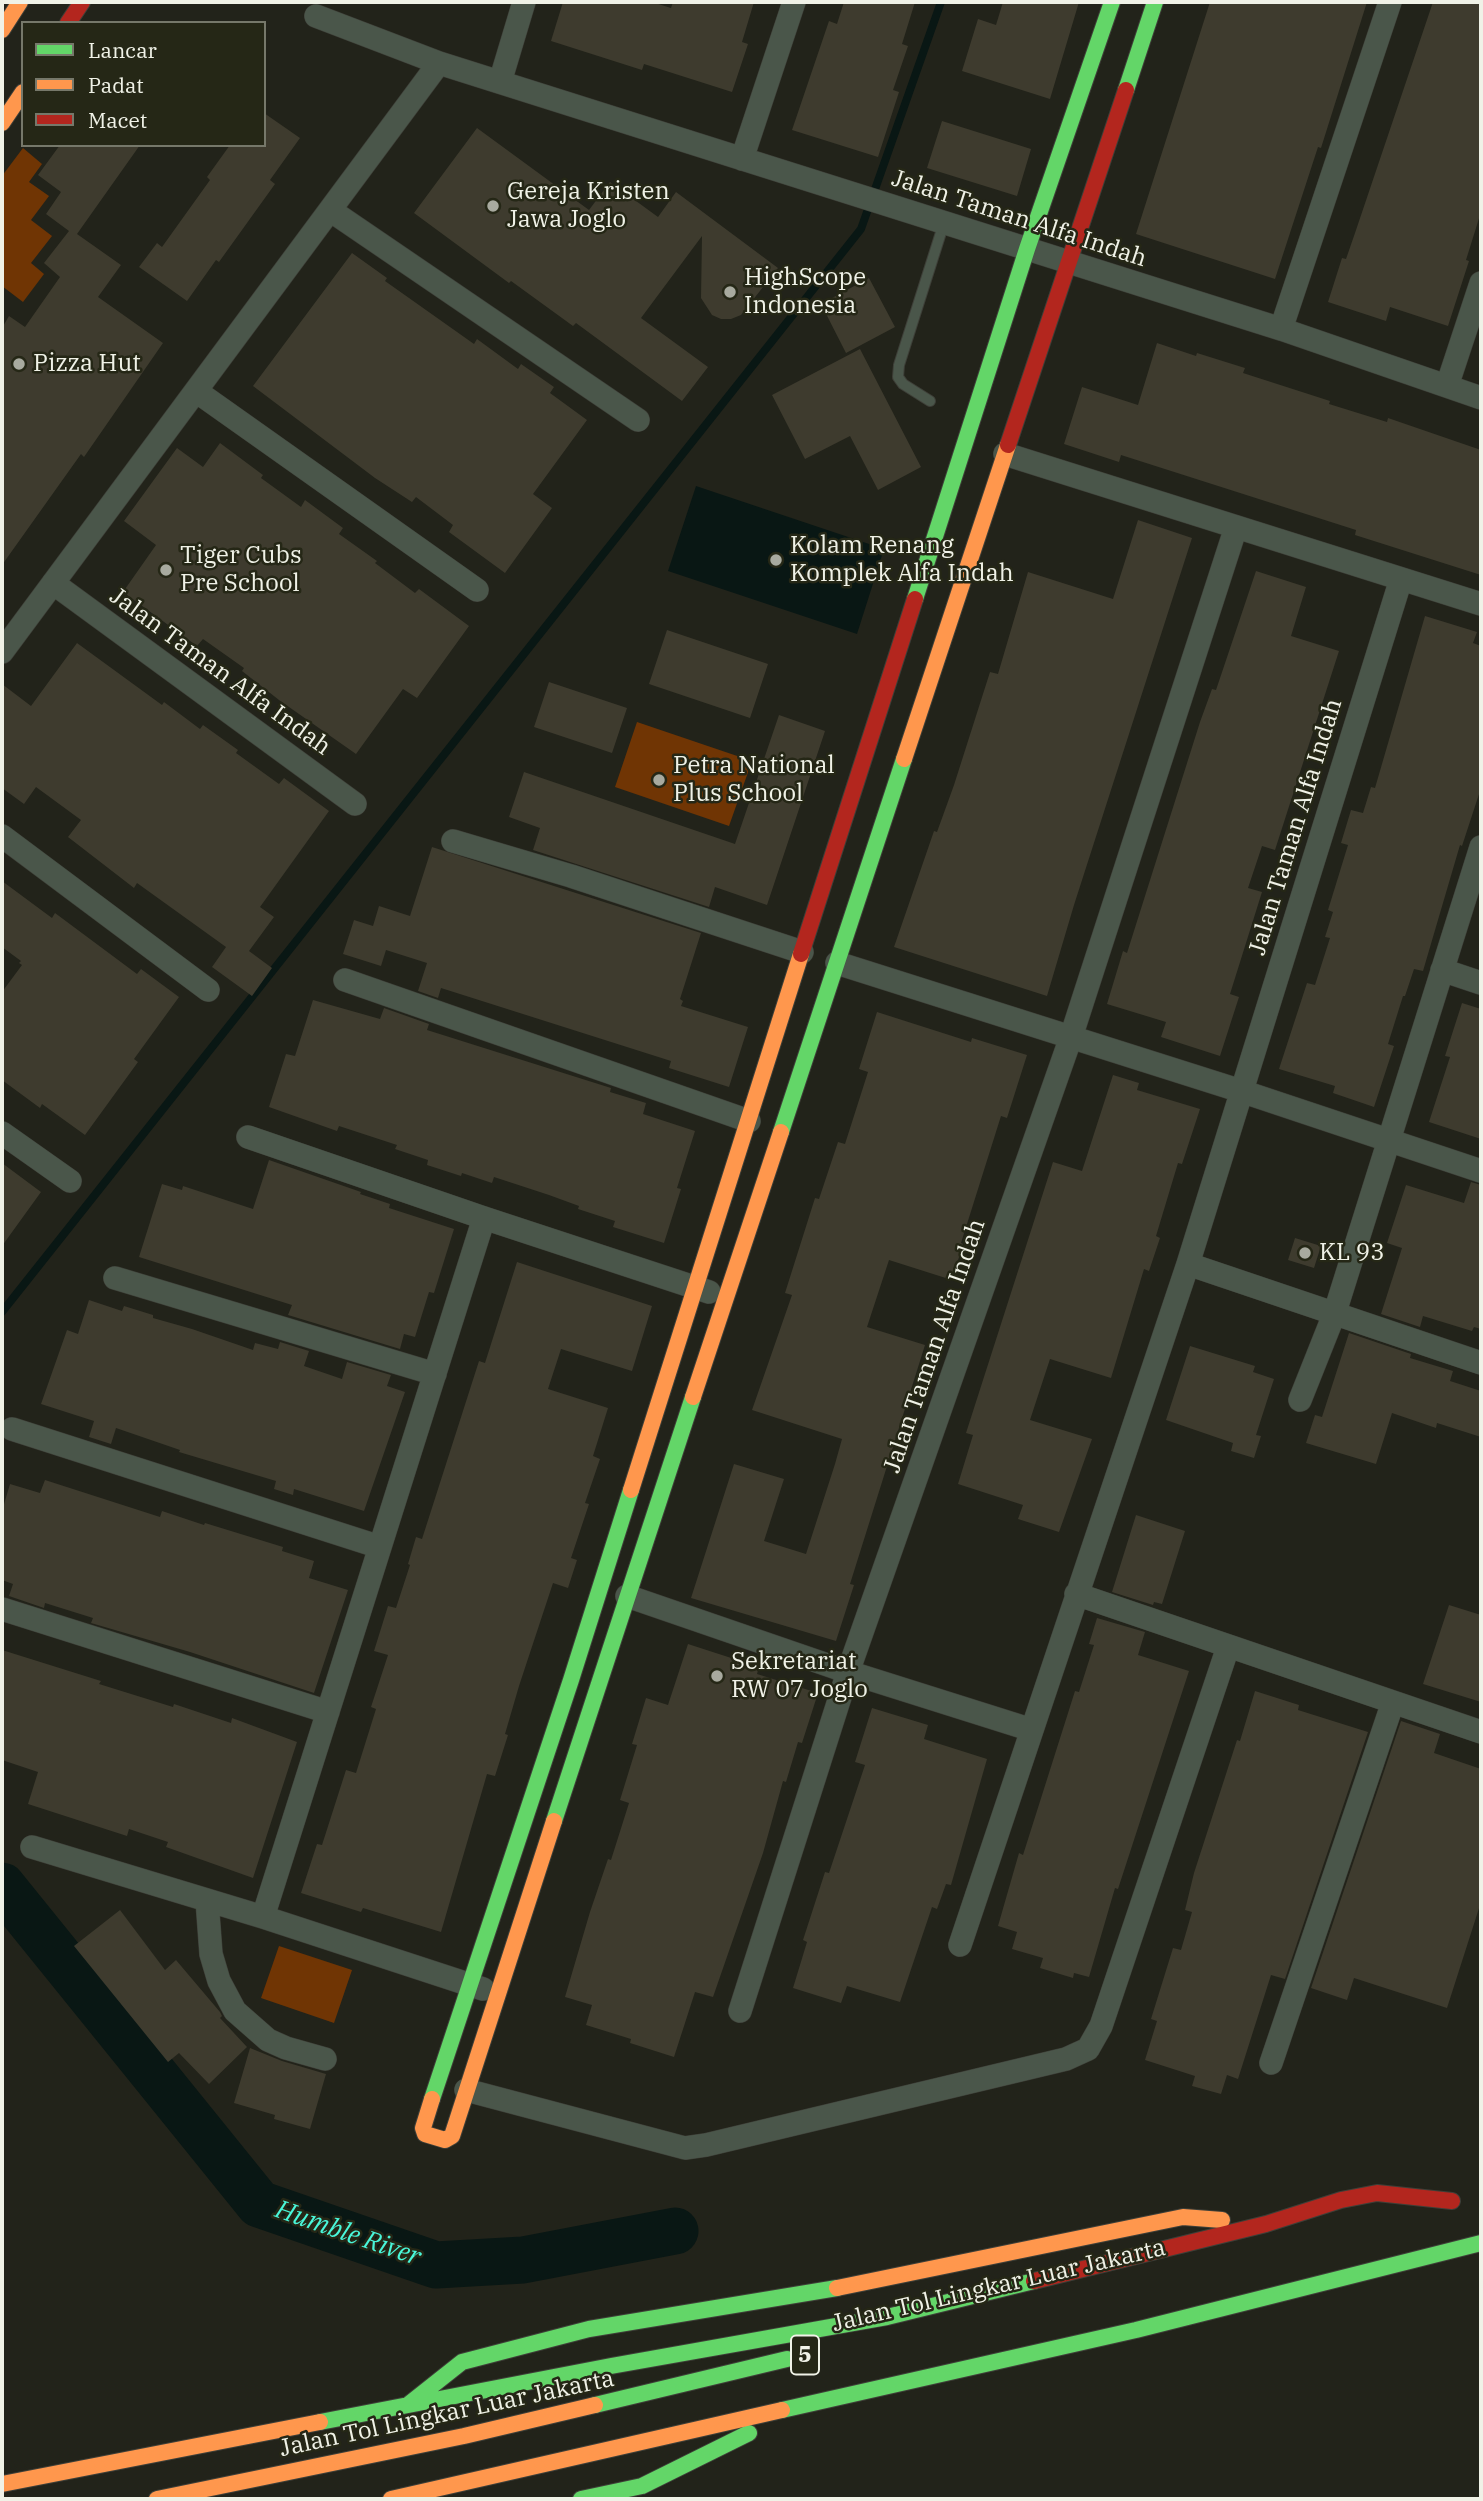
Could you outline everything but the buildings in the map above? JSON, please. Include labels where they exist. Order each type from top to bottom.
[{"type":"main road","points":[[2,30],[20,2]]},
{"type":"main road","points":[[69,21],[82,2]]},
{"type":"main road","points":[[1112,2],[1027,249],[575,1667],[423,2132],[445,2140],[450,2138],[466,2090],[1155,2]]},
{"type":"main road","points":[[2,123],[21,95]]},
{"type":"main road","points":[[2,2484],[611,2366],[887,2317],[1266,2224],[1341,2200],[1377,2193],[1452,2201]]},
{"type":"main road","points":[[1412,2211],[1472,2195]]},
{"type":"main road","points":[[405,2407],[462,2362],[589,2329],[876,2282],[1183,2217],[1266,2224]]},
{"type":"main road","name":"5","points":[[391,2499],[1136,2330],[1481,2243]]},
{"type":"main road","name":"Jalan Tol Lingkar Luar Jakarta","points":[[157,2499],[464,2436],[803,2356]]},
{"type":"main road","points":[[581,2499],[642,2486],[807,2405]]},
{"type":"street","points":[[499,82],[524,2]]},
{"type":"street","points":[[742,159],[794,2]]},
{"type":"street","points":[[1281,329],[1390,2]]},
{"type":"street","name":"Jalan Taman Alfa Indah","points":[[316,16],[439,63],[1281,329],[1481,398]]},
{"type":"street","points":[[2,652],[439,63]]},
{"type":"street","points":[[330,210],[638,421]]},
{"type":"street","points":[[1447,386],[1481,283]]},
{"type":"street","points":[[196,391],[477,590]]},
{"type":"street","points":[[1005,454],[1481,604]]},
{"type":"street","name":"Jalan Taman Alfa Indah","points":[[740,2011],[848,1672],[1071,1037],[1236,527]]},
{"type":"street","name":"Jalan Taman Alfa Indah","points":[[960,1945],[1188,1264],[1401,579]]},
{"type":"street","name":"Jalan Taman Alfa Indah","points":[[53,583],[355,804]]},
{"type":"street","points":[[2,836],[208,990]]},
{"type":"street","points":[[453,841],[571,876],[802,952]]},
{"type":"street","points":[[1300,1399],[1335,1312],[1481,847]]},
{"type":"street","points":[[836,963],[1241,1091],[1481,1171]]},
{"type":"street","points":[[1442,970],[1481,983]]},
{"type":"street","points":[[345,980],[749,1121]]},
{"type":"street","points":[[2,1133],[70,1181]]},
{"type":"street","points":[[248,1137],[726,1297]]},
{"type":"street","points":[[263,1917],[484,1218]]},
{"type":"street","points":[[1188,1264],[1481,1363]]},
{"type":"street","points":[[114,1278],[435,1374]]},
{"type":"street","points":[[12,1429],[380,1547]]},
{"type":"street","points":[[1076,1594],[1481,1732]]},
{"type":"street","points":[[627,1596],[848,1672],[1032,1730]]},
{"type":"street","points":[[2,1609],[328,1712]]},
{"type":"street","points":[[466,2090],[685,2148],[1066,2059],[1088,2049],[1101,2026],[1228,1647]]},
{"type":"street","points":[[1272,2063],[1393,1702]]},
{"type":"street","points":[[32,1847],[263,1917],[498,1993]]},
{"type":"street","points":[[207,1900],[211,1954],[219,1981],[235,2011],[268,2040],[325,2059]]},
{"type":"lane","points":[[930,401],[902,384],[898,377],[899,365],[944,223]]},
{"type":"shaded area","points":[[23,148],[42,164],[29,182],[49,196],[31,220],[52,236],[31,263],[44,274],[23,302],[2,286],[2,176]]},
{"type":"shaded area","name":"Kolam Renang Komplek Alfa Indah","points":[[696,486],[884,549],[857,634],[668,571]]},
{"type":"shaded area","points":[[637,722],[752,761],[729,826],[615,787]]},
{"type":"shaded area","points":[[279,1946],[352,1970],[334,2023],[261,1998]]},
{"type":"waterway","points":[[2,1312],[861,229],[941,2]]},
{"type":"waterway","name":"Humble River","points":[[2,1886],[259,2204],[436,2265],[523,2260],[675,2231]]},
{"type":"traffic: fast","points":[[915,599],[1027,249],[1112,2]]},
{"type":"traffic: fast","points":[[1126,90],[1155,2]]},
{"type":"traffic: fast","points":[[781,1132],[904,759]]},
{"type":"traffic: fast","points":[[554,1821],[693,1397]]},
{"type":"traffic: fast","points":[[432,2099],[631,1490]]},
{"type":"traffic: fast","points":[[782,2410],[1136,2330],[1481,2243]]},
{"type":"traffic: fast","points":[[320,2422],[887,2317],[1034,2281]]},
{"type":"traffic: fast","points":[[409,2404],[462,2362],[589,2329],[837,2288]]},
{"type":"traffic: fast","points":[[595,2405],[787,2359]]},
{"type":"traffic: fast","points":[[581,2499],[642,2486],[749,2433]]},
{"type":"traffic: slow","points":[[2,30],[20,2]]},
{"type":"traffic: slow","points":[[2,123],[21,95]]},
{"type":"traffic: slow","points":[[904,759],[1008,445]]},
{"type":"traffic: slow","points":[[631,1490],[801,954]]},
{"type":"traffic: slow","points":[[693,1397],[781,1132]]},
{"type":"traffic: slow","points":[[432,2099],[423,2128],[425,2134],[445,2140],[452,2136],[554,1821]]},
{"type":"traffic: slow","points":[[837,2288],[1183,2217],[1222,2220]]},
{"type":"traffic: slow","points":[[157,2499],[464,2436],[595,2405]]},
{"type":"traffic: slow","points":[[391,2499],[782,2410]]},
{"type":"traffic: slow","points":[[2,2484],[320,2422]]},
{"type":"traffic: jam","points":[[69,21],[82,2]]},
{"type":"traffic: jam","points":[[1008,445],[1126,90]]},
{"type":"traffic: jam","points":[[801,954],[915,599]]},
{"type":"traffic: jam","points":[[1034,2281],[1266,2224],[1341,2200],[1377,2193],[1452,2201]]},
{"type":"place","name":"Gereja Kristen Jawa Joglo","points":[[493,206]]},
{"type":"place","name":"HighScope Indonesia","points":[[730,292]]},
{"type":"place","name":"Pizza Hut","points":[[19,364]]},
{"type":"place","name":"Kolam Renang Komplek Alfa Indah","points":[[776,560]]},
{"type":"place","name":"Tiger Cubs Pre School","points":[[166,570]]},
{"type":"place","name":"Petra National Plus School","points":[[659,780]]},
{"type":"place","name":"KL 93","points":[[1305,1253]]},
{"type":"place","name":"Sekretariat RW 07 Joglo","points":[[717,1676]]}]
